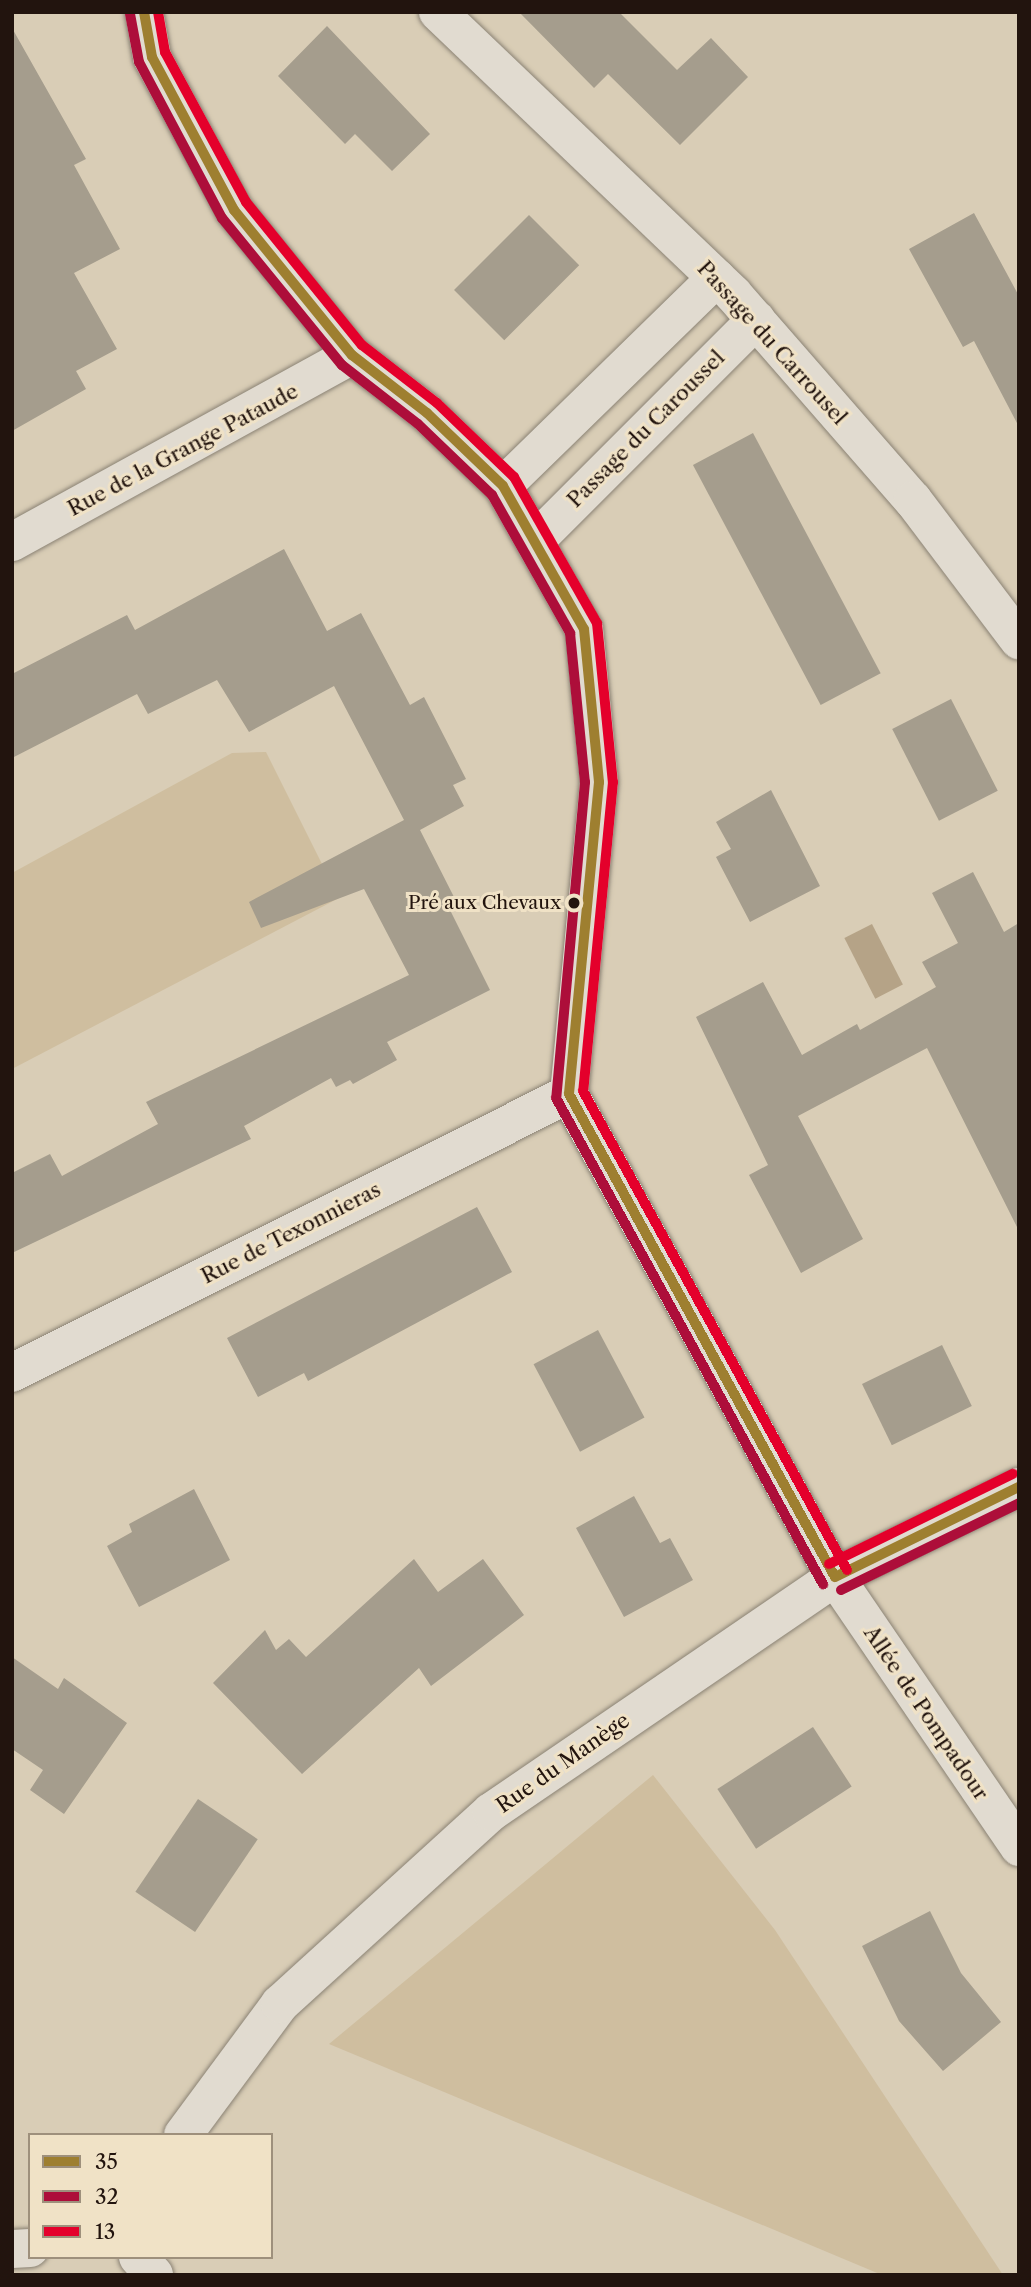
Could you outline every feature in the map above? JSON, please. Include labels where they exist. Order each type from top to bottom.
[{"type":"street","points":[[145,12],[152,57],[234,210],[352,355],[427,413],[503,486],[537,538],[583,629],[599,782],[569,1094]]},
{"type":"street","name":"Passage du Carrousel","points":[[438,12],[716,278],[755,320],[913,500],[1019,640]]},
{"type":"street","points":[[503,486],[716,278]]},
{"type":"street","name":"Passage du Caroussel","points":[[537,538],[755,320]]},
{"type":"street","name":"Rue de la Grange Pataude","points":[[12,542],[352,355]]},
{"type":"street","name":"Rue de Texonnieras","points":[[12,1373],[569,1094]]},
{"type":"street","name":"Allée de Pompadour","points":[[569,1094],[835,1577],[1019,1847]]},
{"type":"street","name":"Rue du Manège","points":[[184,2133],[280,2004],[491,1812],[835,1577],[1019,1487]]},
{"type":"street","points":[[140,2259],[154,2275]]},
{"type":"shaded area","points":[[266,752],[339,898],[12,1069],[12,873],[232,753]]},
{"type":"shaded area","points":[[872,924],[903,985],[875,999],[844,938]]},
{"type":"shaded area","points":[[653,1775],[775,1930],[1003,2275],[882,2275],[329,2044]]},
{"type":"building","points":[[519,12],[619,12],[677,70],[711,38],[748,77],[680,145],[608,74],[594,88]]},
{"type":"building","points":[[327,26],[430,134],[392,171],[355,134],[345,144],[278,76]]},
{"type":"building","points":[[12,28],[86,159],[74,165],[120,249],[74,273],[117,349],[76,371],[86,389],[12,431]]},
{"type":"building","points":[[974,213],[1019,296],[1019,427],[974,341],[963,347],[909,249]]},
{"type":"building","points":[[529,215],[579,265],[504,340],[454,290]]},
{"type":"building","points":[[753,433],[881,673],[821,705],[693,465]]},
{"type":"building","points":[[284,549],[327,631],[361,613],[410,705],[424,697],[466,779],[453,785],[464,806],[420,830],[454,897],[446,902],[490,990],[387,1042],[397,1060],[353,1084],[350,1080],[336,1087],[331,1078],[244,1126],[251,1139],[12,1253],[12,1173],[50,1154],[62,1176],[158,1124],[146,1102],[409,975],[364,889],[261,928],[249,902],[404,820],[334,686],[249,732],[217,680],[148,714],[137,694],[12,758],[12,674],[127,615],[135,630]]},
{"type":"building","points":[[951,699],[998,791],[939,821],[892,729]]},
{"type":"building","points":[[771,790],[820,886],[750,922],[716,857],[731,849],[716,822]]},
{"type":"building","points":[[973,872],[1004,932],[1019,923],[1019,1231],[927,1048],[798,1116],[863,1239],[801,1273],[749,1175],[768,1165],[696,1017],[763,982],[802,1055],[857,1024],[860,1030],[936,987],[922,962],[958,943],[932,893]]},
{"type":"building","points":[[477,1207],[512,1272],[308,1381],[304,1373],[258,1397],[227,1338]]},
{"type":"building","points":[[598,1330],[644,1417],[580,1452],[534,1364]]},
{"type":"building","points":[[942,1345],[972,1406],[892,1445],[862,1384]]},
{"type":"building","points":[[194,1489],[230,1560],[139,1607],[107,1546],[132,1532],[129,1524]]},
{"type":"building","points":[[634,1496],[660,1543],[670,1538],[693,1580],[624,1617],[576,1528]]},
{"type":"building","points":[[414,1559],[438,1592],[483,1559],[524,1615],[431,1686],[419,1668],[302,1774],[213,1683],[265,1630],[276,1650],[289,1639],[306,1657]]},
{"type":"building","points":[[12,1657],[58,1689],[64,1678],[127,1723],[64,1814],[30,1790],[43,1770],[12,1749]]},
{"type":"building","points":[[813,1727],[852,1787],[756,1849],[717,1789]]},
{"type":"building","points":[[198,1799],[258,1839],[195,1932],[135,1892]]},
{"type":"building","points":[[930,1911],[961,1973],[1001,2022],[943,2071],[899,2021],[862,1946]]},
{"type":"transit line","name":"35","points":[[144,12],[152,57],[234,210],[352,355],[427,413],[503,486],[584,629],[599,782],[569,1094],[835,1577]]},
{"type":"transit line","name":"13","points":[[158,12],[165,52],[246,202],[362,345],[437,403],[514,477],[597,623],[613,782],[583,1091],[847,1570]]},
{"type":"transit line","name":"32","points":[[130,14],[139,62],[222,218],[342,365],[418,424],[492,495],[570,633],[585,782],[556,1098],[823,1584]]},
{"type":"transit line","name":"13","points":[[829,1564],[1013,1474]]},
{"type":"transit line","name":"35","points":[[835,1577],[1019,1487]]},
{"type":"transit line","name":"32","points":[[841,1590],[1019,1503]]},
{"type":"place","name":"Pré aux Chevaux","points":[[574,903]]}]
